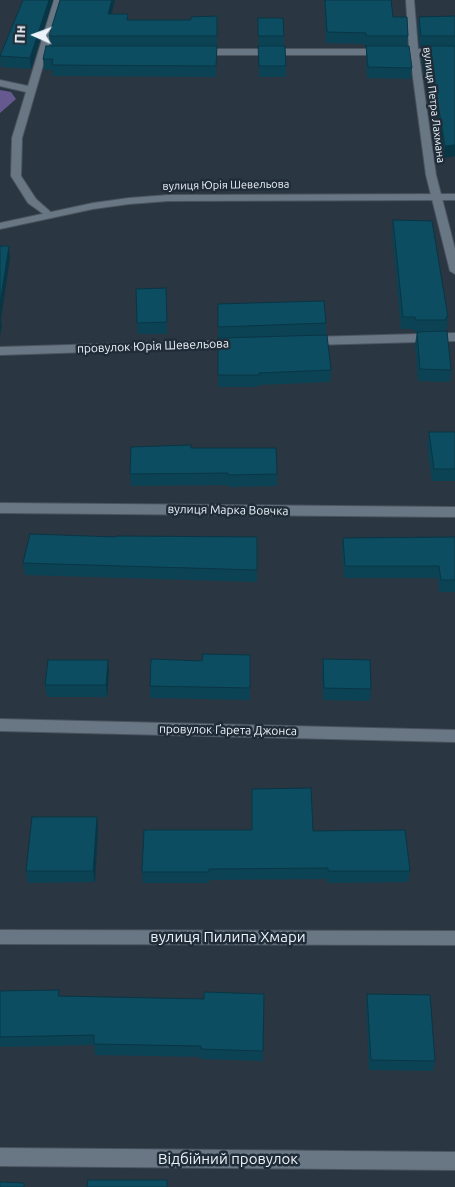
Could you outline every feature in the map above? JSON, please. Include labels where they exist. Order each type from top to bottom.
[{"type":"street","points":[[49,214],[32,201],[16,176],[17,138],[32,90],[48,52],[58,0]]},
{"type":"street","name":"вулиця Петра Лахмана","points":[[410,0],[414,52],[431,175],[455,271]]},
{"type":"street","points":[[190,52],[455,52]]},
{"type":"street","points":[[0,82],[32,90]]},
{"type":"street","name":"вулиця Юрія Шевельова","points":[[0,226],[49,214],[129,201],[168,198],[455,197]]},
{"type":"street","points":[[297,342],[455,337]]},
{"type":"street","name":"провулок Юрія Шевельова","points":[[0,351],[247,344]]},
{"type":"street","name":"вулиця Марка Вовчка","points":[[0,508],[455,512]]},
{"type":"street","name":"провулок Ґарета Джонса","points":[[0,724],[455,736]]},
{"type":"street","name":"вулиця Пилипа Хмари","points":[[0,936],[455,938]]},
{"type":"street","name":"Відбійний провулок","points":[[0,1158],[455,1161]]},
{"type":"shaded area","points":[[0,90],[11,92],[16,99],[0,113]]},
{"type":"building","points":[[23,0],[49,0],[30,58],[0,56]]},
{"type":"building","points":[[60,0],[112,0],[108,14],[128,14],[127,20],[191,20],[191,17],[217,16],[217,36],[49,36]]},
{"type":"building","points":[[325,0],[391,0],[393,17],[407,17],[408,36],[366,36],[366,33],[327,32]]},
{"type":"building","points":[[455,16],[455,36],[421,36],[419,17]]},
{"type":"building","points":[[258,18],[283,18],[284,36],[258,36]]},
{"type":"building","points":[[46,46],[217,46],[216,66],[52,65],[53,59],[43,59]]},
{"type":"building","points":[[258,46],[285,46],[286,66],[259,66]]},
{"type":"building","points":[[366,46],[409,46],[412,68],[368,67]]},
{"type":"building","points":[[422,46],[455,46],[455,145],[445,146],[432,68],[425,68]]},
{"type":"building","points":[[393,220],[432,221],[448,317],[446,317],[446,320],[416,320],[415,317],[403,317]]},
{"type":"building","points":[[0,246],[9,246],[0,304]]},
{"type":"building","points":[[166,288],[167,322],[137,323],[136,289]]},
{"type":"building","points":[[324,301],[326,323],[218,327],[218,304]]},
{"type":"building","points":[[447,331],[451,370],[420,369],[417,332]]},
{"type":"building","points":[[327,335],[331,370],[259,373],[259,375],[218,375],[218,338]]},
{"type":"building","points":[[429,432],[455,432],[455,469],[434,469]]},
{"type":"building","points":[[191,445],[191,448],[276,448],[277,474],[130,474],[131,447]]},
{"type":"building","points":[[30,534],[116,537],[257,537],[257,570],[23,563]]},
{"type":"building","points":[[455,537],[455,580],[441,580],[439,566],[345,566],[343,538]]},
{"type":"building","points":[[203,654],[250,655],[250,688],[150,686],[151,659],[202,661]]},
{"type":"building","points":[[323,659],[370,660],[371,689],[324,688]]},
{"type":"building","points":[[48,660],[108,660],[106,685],[45,685]]},
{"type":"building","points":[[311,788],[313,831],[405,830],[410,871],[328,871],[328,868],[209,869],[209,872],[142,872],[144,830],[252,830],[252,789]]},
{"type":"building","points":[[32,817],[97,817],[93,871],[26,871]]},
{"type":"building","points":[[59,990],[58,996],[204,999],[204,992],[264,994],[263,1051],[201,1049],[201,1046],[94,1044],[94,1035],[0,1037],[0,991]]},
{"type":"building","points":[[367,994],[430,995],[435,1061],[371,1060]]},
{"type":"building","points":[[88,1180],[167,1180],[167,1187],[87,1187]]},
{"type":"building","points":[[0,1182],[24,1183],[24,1187],[0,1187]]}]
